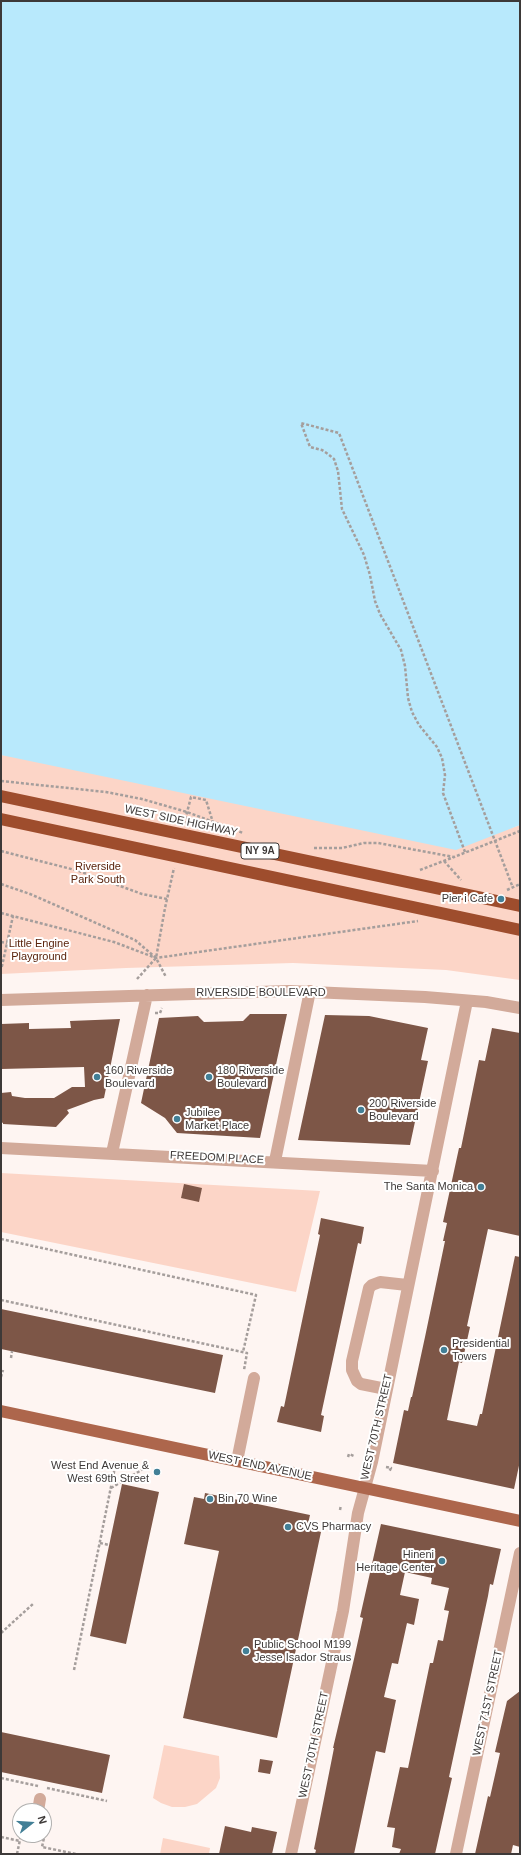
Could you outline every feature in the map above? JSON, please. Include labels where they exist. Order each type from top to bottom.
[{"type":"highway","name":"WEST SIDE HIGHWAY","points":[[1,796],[520,906]]},
{"type":"highway","name":"NY 9A","points":[[1,819],[520,930]]},
{"type":"main road","name":"WEST END AVENUE","points":[[1,1411],[520,1521]]},
{"type":"street","name":"RIVERSIDE BOULEVARD","points":[[1,1000],[264,991],[310,991],[424,997],[520,1008]]},
{"type":"street","points":[[275,1161],[310,991]]},
{"type":"street","points":[[112,1153],[147,995]]},
{"type":"street","name":"WEST 70TH STREET","points":[[291,1854],[342,1611],[358,1513],[372,1462],[407,1285],[433,1170],[467,1001]]},
{"type":"street","name":"FREEDOM PLACE","points":[[1,1148],[433,1170]]},
{"type":"street","points":[[386,1389],[361,1384],[357,1381],[352,1370],[352,1361],[366,1293],[369,1288],[380,1282],[407,1285]]},
{"type":"street","points":[[238,1461],[248,1377]]},
{"type":"street","name":"WEST 71ST STREET","points":[[456,1854],[520,1553]]},
{"type":"street","points":[[39,1803],[40,1799]]},
{"type":"path","points":[[465,852],[443,793],[444,771],[442,758],[437,747],[412,712],[408,698],[405,666],[401,650],[380,614],[375,601],[364,555],[342,508],[338,471],[334,459],[322,450],[310,447],[301,423],[339,432],[513,888]]},
{"type":"path","points":[[1,781],[106,792],[142,799],[187,812],[248,835]]},
{"type":"path","points":[[183,831],[191,797],[206,800],[215,831]]},
{"type":"path","points":[[420,870],[520,831]]},
{"type":"path","points":[[312,848],[324,849],[364,843],[378,843],[454,856]]},
{"type":"path","points":[[1,851],[79,871],[142,894],[167,899]]},
{"type":"path","points":[[137,979],[156,958],[167,899],[176,862]]},
{"type":"path","points":[[1,884],[30,894],[135,940],[156,958],[166,977]]},
{"type":"path","points":[[1,913],[114,942],[156,958],[422,921]]},
{"type":"path","points":[[1,966],[13,916]]},
{"type":"path","points":[[1,942],[7,944]]},
{"type":"path","points":[[160,1013],[162,1008]]},
{"type":"path","points":[[1,1239],[256,1295],[243,1352]]},
{"type":"path","points":[[1,1300],[248,1353],[248,1377]]},
{"type":"path","points":[[11,1358],[12,1351]]},
{"type":"path","points":[[1,1377],[3,1370]]},
{"type":"path","points":[[348,1457],[349,1454],[354,1456]]},
{"type":"path","points":[[74,1670],[116,1462]]},
{"type":"path","points":[[386,1466],[391,1468],[389,1472]]},
{"type":"path","points":[[111,1488],[145,1468]]},
{"type":"path","points":[[340,1510],[341,1504]]},
{"type":"path","points":[[100,1544],[109,1546]]},
{"type":"path","points":[[1,1633],[34,1603]]},
{"type":"path","points":[[1,1778],[107,1801]]},
{"type":"path","points":[[1,1837],[12,1839]]},
{"type":"path","points":[[17,1854],[20,1843]]},
{"type":"path","points":[[42,1847],[76,1854]]},
{"type":"green space","name":"Riverside Park South","points":[[1,755],[439,791],[494,834],[520,825],[520,980],[446,970],[293,963],[126,968],[1,974]]},
{"type":"green space","points":[[1,1173],[320,1191],[296,1292],[1,1232]]},
{"type":"green space","points":[[164,1745],[219,1756],[220,1778],[216,1788],[197,1804],[185,1807],[172,1807],[153,1798]]},
{"type":"green space","points":[[163,1838],[210,1848],[209,1854],[160,1854]]},
{"type":"water","points":[[1,1],[520,1],[520,825],[456,850],[1,755]]},
{"type":"building","name":"180 Riverside Boulevard","points":[[250,1014],[287,1014],[260,1138],[177,1133],[165,1118],[141,1103],[159,1018],[198,1016],[204,1022],[243,1021]]},
{"type":"building","name":"200 Riverside Boulevard","points":[[325,1015],[369,1016],[428,1028],[421,1060],[428,1061],[410,1145],[298,1140]]},
{"type":"building","name":"160 Riverside Boulevard","points":[[120,1019],[104,1098],[67,1110],[69,1113],[56,1127],[3,1124],[1,1122],[1,1093],[11,1092],[12,1096],[25,1098],[54,1098],[72,1087],[85,1087],[84,1067],[1,1069],[1,1024],[29,1023],[29,1029],[71,1028],[70,1021]]},
{"type":"building","points":[[492,1028],[520,1033],[520,1236],[488,1229],[467,1326],[470,1327],[462,1363],[459,1362],[447,1420],[477,1426],[480,1414],[482,1414],[515,1256],[520,1257],[520,1461],[514,1489],[393,1463],[404,1410],[408,1411],[425,1337],[445,1241],[443,1241],[447,1223],[443,1222],[459,1148],[461,1148],[479,1060],[485,1061]]},
{"type":"building","points":[[184,1184],[202,1188],[199,1202],[181,1198]]},
{"type":"building","points":[[321,1218],[364,1227],[361,1244],[358,1243],[321,1415],[324,1416],[321,1432],[277,1422],[281,1406],[284,1407],[320,1235],[318,1234]]},
{"type":"building","points":[[1,1309],[223,1355],[215,1393],[1,1349]]},
{"type":"building","points":[[122,1484],[159,1492],[126,1644],[90,1636]]},
{"type":"building","name":"Public School M199 Jesse Isador Straus","points":[[205,1493],[310,1515],[308,1524],[314,1525],[313,1530],[321,1532],[277,1738],[183,1718],[219,1551],[184,1544],[194,1497],[204,1499]]},
{"type":"building","points":[[381,1524],[501,1549],[493,1585],[490,1584],[449,1777],[452,1778],[435,1854],[399,1854],[401,1849],[392,1847],[395,1828],[387,1827],[400,1767],[408,1768],[430,1663],[433,1663],[438,1640],[443,1641],[449,1611],[444,1610],[449,1588],[431,1584],[432,1578],[405,1572],[400,1595],[419,1599],[414,1625],[407,1623],[398,1664],[392,1663],[384,1697],[396,1700],[385,1753],[376,1751],[354,1854],[315,1854],[316,1850],[314,1849],[333,1748],[363,1618],[360,1617]]},
{"type":"building","points":[[520,1691],[520,1847],[513,1845],[511,1854],[475,1854],[488,1796],[490,1797],[500,1753],[495,1752],[507,1701]]},
{"type":"building","points":[[1,1732],[110,1755],[102,1793],[1,1772]]},
{"type":"building","points":[[260,1759],[273,1761],[270,1774],[258,1772]]},
{"type":"building","points":[[225,1826],[251,1832],[252,1827],[277,1832],[272,1854],[219,1854]]},
{"type":"place","name":"Pier i Cafe","points":[[501,899]]},
{"type":"place","name":"160 Riverside Boulevard","points":[[97,1077]]},
{"type":"place","name":"180 Riverside Boulevard","points":[[209,1077]]},
{"type":"place","name":"200 Riverside Boulevard","points":[[361,1110]]},
{"type":"place","name":"Jubilee Market Place","points":[[177,1119]]},
{"type":"place","name":"The Santa Monica","points":[[481,1187]]},
{"type":"place","name":"Presidential Towers","points":[[444,1350]]},
{"type":"place","name":"West End Avenue & West 69th Street","points":[[157,1472]]},
{"type":"place","name":"Bin 70 Wine","points":[[210,1499]]},
{"type":"place","name":"CVS Pharmacy","points":[[288,1527]]},
{"type":"place","name":"Hineni Heritage Center","points":[[442,1561]]},
{"type":"place","name":"Public School M199 Jesse Isador Straus","points":[[246,1651]]},
{"type":"park label","name":"Little Engine Playground","points":[[39,950]]}]
